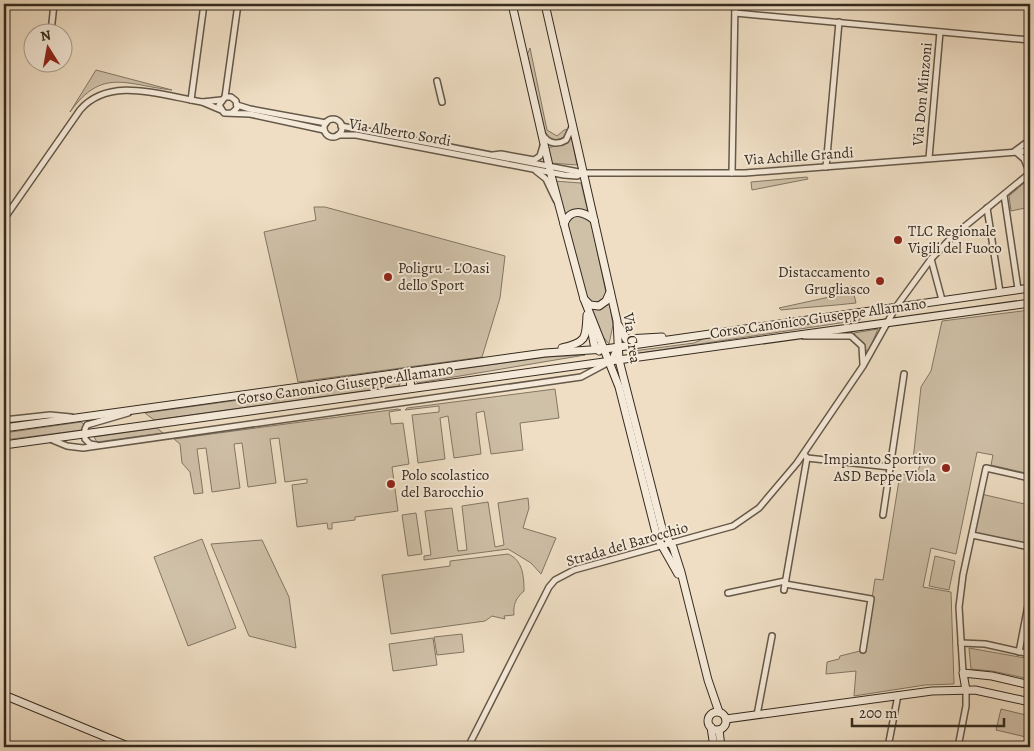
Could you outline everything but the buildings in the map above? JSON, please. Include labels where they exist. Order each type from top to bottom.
[{"type":"street","points":[[52,22],[54,4]]},
{"type":"street","points":[[191,100],[204,4]]},
{"type":"street","points":[[221,110],[238,4]]},
{"type":"street","points":[[512,4],[558,204],[590,319],[594,344],[601,349]]},
{"type":"street","name":"Via Crea","points":[[545,4],[617,322],[619,360],[666,544],[679,564],[716,713]]},
{"type":"street","points":[[732,173],[735,4]]},
{"type":"street","points":[[735,13],[1030,40]]},
{"type":"street","points":[[826,167],[838,22]]},
{"type":"street","name":"Via Don Minzoni","points":[[929,158],[940,32]]},
{"type":"street","points":[[437,81],[442,102]]},
{"type":"street","name":"Via Alberto Sordi","points":[[4,219],[80,110],[94,97],[105,92],[123,90],[202,102],[226,114],[250,114],[324,130],[330,136],[356,135],[458,153],[490,156],[550,170]]},
{"type":"street","name":"Via Alberto Sordi","points":[[202,102],[233,98],[237,104],[259,111],[326,123],[335,120],[341,126],[533,170],[577,170],[584,173]]},
{"type":"street","points":[[232,113],[237,104]]},
{"type":"street","points":[[324,130],[326,123]]},
{"type":"street","points":[[542,135],[553,143],[562,142],[569,136],[572,124]]},
{"type":"street","name":"Via Alberto Sordi","points":[[338,135],[341,126]]},
{"type":"street","points":[[1030,140],[1015,151],[1024,160],[1030,173]]},
{"type":"street","name":"Via Alberto Sordi","points":[[490,156],[501,154],[534,160],[540,156],[544,143]]},
{"type":"street","name":"Via Achille Grandi","points":[[584,173],[732,173],[1030,151]]},
{"type":"street","points":[[533,170],[546,179],[558,204]]},
{"type":"street","name":"Strada del Barocchio","points":[[468,747],[549,587],[555,580],[574,570],[733,526],[744,521],[759,508],[805,456],[863,366],[896,307],[931,259],[953,236],[1030,173]]},
{"type":"street","points":[[1004,194],[1018,289]]},
{"type":"street","points":[[988,208],[1000,292]]},
{"type":"street","points":[[564,224],[569,215],[578,212],[584,213],[594,220]]},
{"type":"street","name":"Corso Canonico Giuseppe Allamano","points":[[931,259],[942,300]]},
{"type":"street","name":"Corso Canonico Giuseppe Allamano","points":[[4,428],[545,353],[601,349],[717,334],[1030,288]]},
{"type":"street","points":[[584,299],[590,305],[599,306],[606,301],[610,290]]},
{"type":"street","name":"Corso Canonico Giuseppe Allamano","points":[[4,445],[1030,303]]},
{"type":"street","points":[[545,353],[577,344],[582,340],[588,330],[587,310]]},
{"type":"street","points":[[617,322],[624,338],[629,339],[697,332],[717,334]]},
{"type":"street","points":[[796,335],[812,338],[838,334],[851,336],[862,346],[863,366]]},
{"type":"street","points":[[611,362],[617,347]]},
{"type":"street","name":"Via Crea","points":[[601,349],[611,362],[619,387],[657,537],[666,544]]},
{"type":"street","name":"Corso Canonico Giuseppe Allamano","points":[[50,438],[75,448],[582,377],[611,362]]},
{"type":"street","points":[[409,372],[411,388]]},
{"type":"street","points":[[883,515],[904,374]]},
{"type":"street","name":"Corso Canonico Giuseppe Allamano","points":[[84,434],[88,425],[92,422],[117,418],[136,409]]},
{"type":"street","points":[[4,420],[50,415],[77,418]]},
{"type":"street","points":[[84,434],[87,442],[97,445]]},
{"type":"street","points":[[805,456],[890,467]]},
{"type":"street","name":"Strada del Barocchio","points":[[784,585],[805,456]]},
{"type":"street","points":[[958,747],[966,706],[959,607],[963,575],[986,468],[1030,478]]},
{"type":"street","points":[[972,535],[1030,547]]},
{"type":"street","points":[[728,593],[784,585],[871,600],[863,650]]},
{"type":"street","points":[[1019,652],[1027,622],[1030,595]]},
{"type":"street","points":[[757,715],[772,636]]},
{"type":"street","points":[[961,643],[985,644],[1030,654]]},
{"type":"street","points":[[963,673],[992,676],[1030,685]]},
{"type":"street","points":[[719,747],[708,722],[716,713],[726,719],[932,691],[966,690],[1000,694],[1030,702]]},
{"type":"street","points":[[4,695],[130,747]]},
{"type":"street","points":[[888,747],[898,695]]},
{"type":"street","points":[[719,730],[724,727],[726,719]]},
{"type":"street","points":[[711,727],[719,730]]},
{"type":"street","points":[[719,730],[719,747]]},
{"type":"shaded area","points":[[530,48],[547,130],[557,136],[564,130],[569,129],[564,137],[558,140],[544,134],[527,55]]},
{"type":"shaded area","points":[[96,70],[172,90],[128,83],[104,84],[93,89],[82,98],[70,112]]},
{"type":"shaded area","points":[[571,136],[577,165],[550,163],[547,148],[564,144]]},
{"type":"shaded area","points":[[807,177],[808,179],[752,190],[751,182]]},
{"type":"shaded area","points":[[1030,178],[1030,207],[1011,211],[1009,196]]},
{"type":"shaded area","points":[[554,181],[581,183],[588,212],[577,210],[564,218]]},
{"type":"shaded area","name":"Poligru - L'Oasi dello Sport","points":[[314,207],[325,207],[505,256],[500,298],[482,357],[298,382],[264,232],[316,220]]},
{"type":"shaded area","points":[[577,215],[591,222],[606,293],[604,301],[594,304],[586,299],[567,223]]},
{"type":"shaded area","points":[[852,286],[856,303],[781,310],[779,308],[843,294],[842,288]]},
{"type":"shaded area","points":[[609,300],[613,325],[609,344],[600,333],[590,307]]},
{"type":"shaded area","points":[[1030,310],[1030,474],[991,465],[993,455],[977,452],[956,554],[931,548],[923,587],[951,592],[954,684],[925,685],[854,696],[856,671],[826,674],[827,662],[839,659],[840,656],[864,650],[875,579],[883,580],[900,474],[916,476],[921,463],[913,460],[921,387],[931,371],[942,321]]},
{"type":"shaded area","points":[[860,317],[860,320],[633,354],[633,351],[694,343],[705,338]]},
{"type":"shaded area","points":[[878,329],[869,350],[865,351],[854,333]]},
{"type":"shaded area","points":[[585,355],[418,383],[415,380],[417,375],[547,357]]},
{"type":"shaded area","points":[[398,378],[401,381],[399,386],[154,420],[145,413]]},
{"type":"shaded area","points":[[555,389],[559,418],[520,423],[523,450],[491,454],[484,411],[476,413],[481,454],[454,458],[448,416],[440,418],[445,459],[418,463],[412,415],[439,412],[439,406],[405,410],[407,408]]},
{"type":"shaded area","points":[[401,410],[389,412],[391,424],[403,423],[409,464],[392,467],[398,511],[355,517],[355,520],[332,523],[332,529],[328,529],[327,523],[297,527],[292,485],[307,483],[307,479],[285,482],[279,438],[270,439],[276,483],[248,487],[242,443],[234,444],[240,488],[212,492],[206,448],[197,449],[203,493],[194,494],[190,472],[182,463],[180,444],[174,439]]},
{"type":"shaded area","points":[[81,422],[84,424],[82,430],[4,440],[4,433]]},
{"type":"shaded area","points":[[157,428],[163,433],[97,442],[94,437]]},
{"type":"shaded area","points":[[981,494],[1029,505],[1030,499],[1030,547],[972,535]]},
{"type":"shaded area","points":[[528,498],[529,508],[523,528],[556,538],[541,574],[531,563],[508,549],[424,560],[424,556],[431,555],[425,511],[452,508],[458,551],[467,550],[462,506],[488,502],[495,547],[504,545],[498,503]]},
{"type":"shaded area","points":[[416,513],[422,554],[408,556],[402,515]]},
{"type":"shaded area","points":[[202,539],[236,628],[188,646],[154,557]]},
{"type":"shaded area","points":[[262,540],[289,597],[296,648],[249,636],[211,544]]},
{"type":"shaded area","points":[[508,554],[517,560],[524,580],[524,591],[516,601],[514,615],[504,616],[505,619],[492,616],[485,621],[391,634],[382,575],[450,566],[450,561]]},
{"type":"shaded area","points":[[935,556],[955,561],[949,590],[929,586]]},
{"type":"shaded area","points":[[462,634],[464,652],[437,655],[434,637]]},
{"type":"shaded area","points":[[433,638],[437,665],[393,671],[389,644]]},
{"type":"shaded area","points":[[969,648],[1025,658],[1025,662],[1030,663],[1030,679],[992,671],[971,669]]},
{"type":"shaded area","points":[[1001,709],[1030,716],[1026,737],[996,730]]},
{"type":"place","name":"TLC Regionale Vigili del Fuoco","points":[[898,240]]},
{"type":"place","name":"Poligru - L'Oasi dello Sport","points":[[388,277]]},
{"type":"place","name":"Distaccamento Grugliasco","points":[[880,281]]},
{"type":"place","name":"Impianto Sportivo ASD Beppe Viola","points":[[946,468]]},
{"type":"place","name":"Polo scolastico del Barocchio","points":[[391,484]]}]
